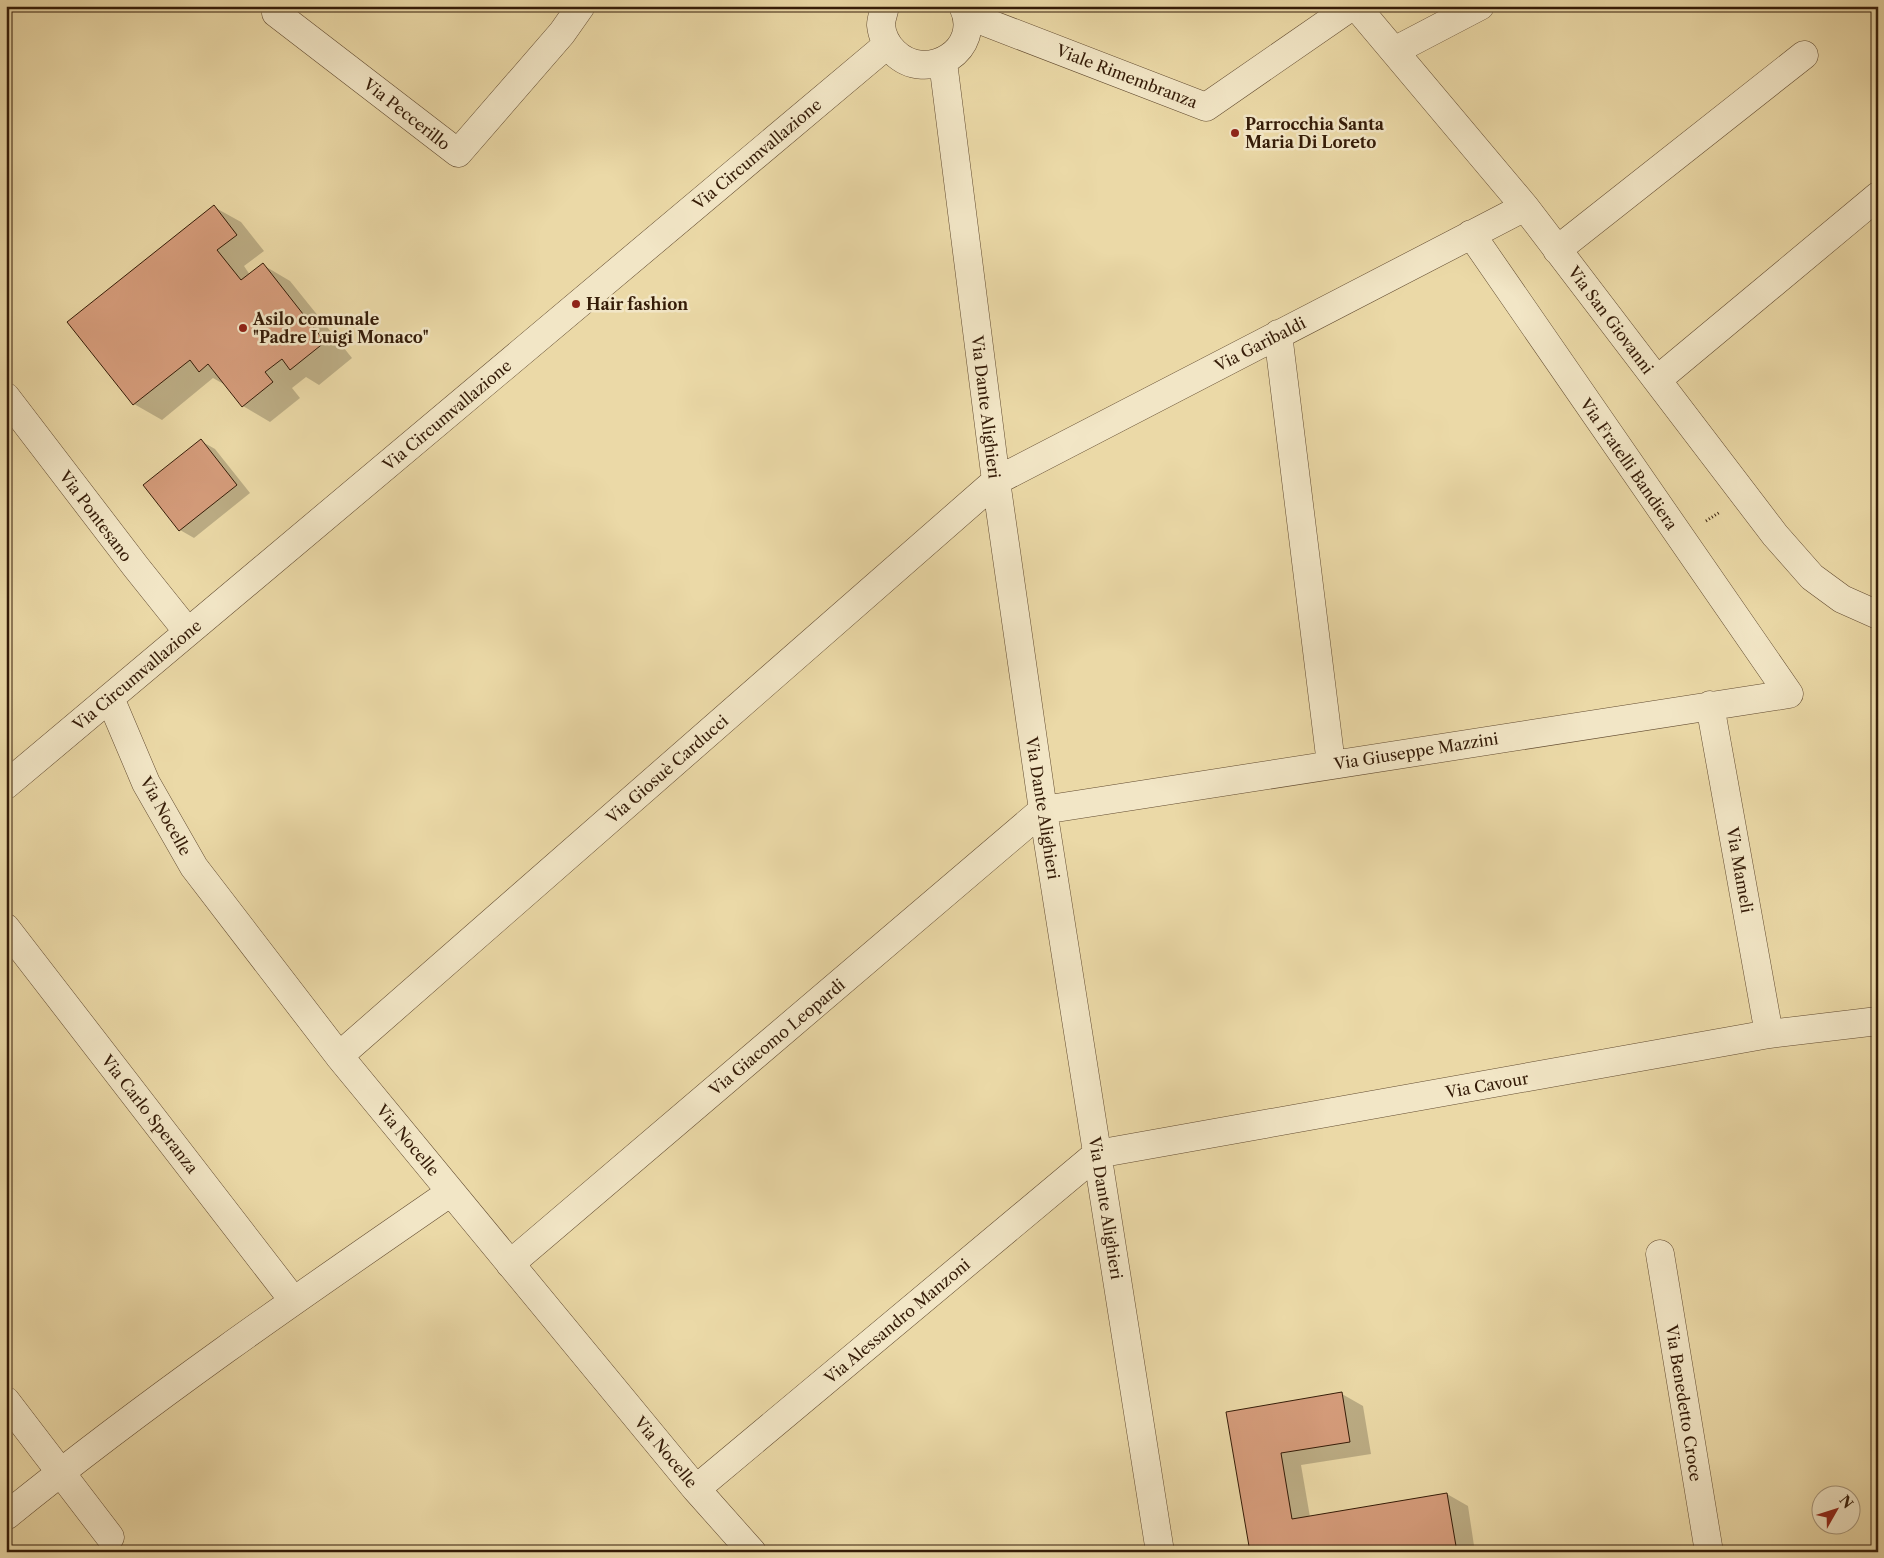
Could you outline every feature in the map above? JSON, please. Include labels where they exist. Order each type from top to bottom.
[{"type":"street","name":"Via Peccerillo","points":[[276,13],[458,153],[562,34],[581,6]]},
{"type":"street","points":[[885,6],[881,24],[887,45],[902,60],[922,66],[942,62],[958,51],[967,34],[965,10]]},
{"type":"street","name":"Viale Rimembranza","points":[[965,10],[1206,106],[1352,6]]},
{"type":"street","name":"Via San Giovanni","points":[[1356,6],[1525,208],[1775,535],[1812,577],[1842,599],[1878,615]]},
{"type":"street","points":[[1394,51],[1480,6]]},
{"type":"street","name":"Via Circumvallazione","points":[[6,785],[887,45]]},
{"type":"street","points":[[1557,250],[1804,55]]},
{"type":"street","name":"Via Dante Alighieri","points":[[942,62],[996,481],[1043,810],[1160,1552]]},
{"type":"street","points":[[1656,380],[1878,196]]},
{"type":"street","name":"Via Garibaldi","points":[[996,481],[1471,234],[1525,208]]},
{"type":"street","name":"Via Fratelli Bandiera","points":[[1471,234],[1789,694]]},
{"type":"street","points":[[1278,334],[1331,764]]},
{"type":"street","name":"Via Pontesano","points":[[6,397],[188,632]]},
{"type":"street","name":"Via Giosuè Carducci","points":[[339,1056],[996,481]]},
{"type":"street","name":"Via Giuseppe Mazzini","points":[[1043,810],[1789,694]]},
{"type":"street","name":"Via Nocelle","points":[[110,698],[146,783],[194,867],[339,1056],[696,1489],[752,1552]]},
{"type":"street","name":"Via Mameli","points":[[1710,705],[1770,1034]]},
{"type":"street","name":"Via Giacomo Leopardi","points":[[510,1264],[1043,810]]},
{"type":"street","name":"Via Carlo Speranza","points":[[6,928],[293,1300]]},
{"type":"street","name":"Via Cavour","points":[[1097,1154],[1770,1034],[1878,1021]]},
{"type":"street","name":"Via Alessandro Manzoni","points":[[696,1489],[1097,1154]]},
{"type":"street","points":[[6,1516],[60,1472],[293,1300],[451,1192]]},
{"type":"street","name":"Via Benedetto Croce","points":[[1660,1254],[1708,1552]]},
{"type":"street","points":[[6,1401],[110,1537]]},
{"type":"path","points":[[1680,538],[1745,495]]},
{"type":"building","name":"Asilo comunale \"Padre Luigi Monaco\"","points":[[214,205],[237,235],[217,250],[241,280],[263,263],[325,342],[290,370],[282,359],[265,372],[273,382],[242,407],[208,364],[199,372],[190,360],[133,405],[67,322]]},
{"type":"building","points":[[201,439],[237,485],[179,531],[143,485]]},
{"type":"building","points":[[1342,1392],[1350,1442],[1281,1453],[1292,1519],[1447,1493],[1457,1552],[1250,1552],[1226,1412]]},
{"type":"place","name":"Parrocchia Santa Maria Di Loreto","points":[[1235,133]]},
{"type":"place","name":"Hair fashion","points":[[576,304]]},
{"type":"place","name":"Asilo comunale \"Padre Luigi Monaco\"","points":[[243,328]]}]
